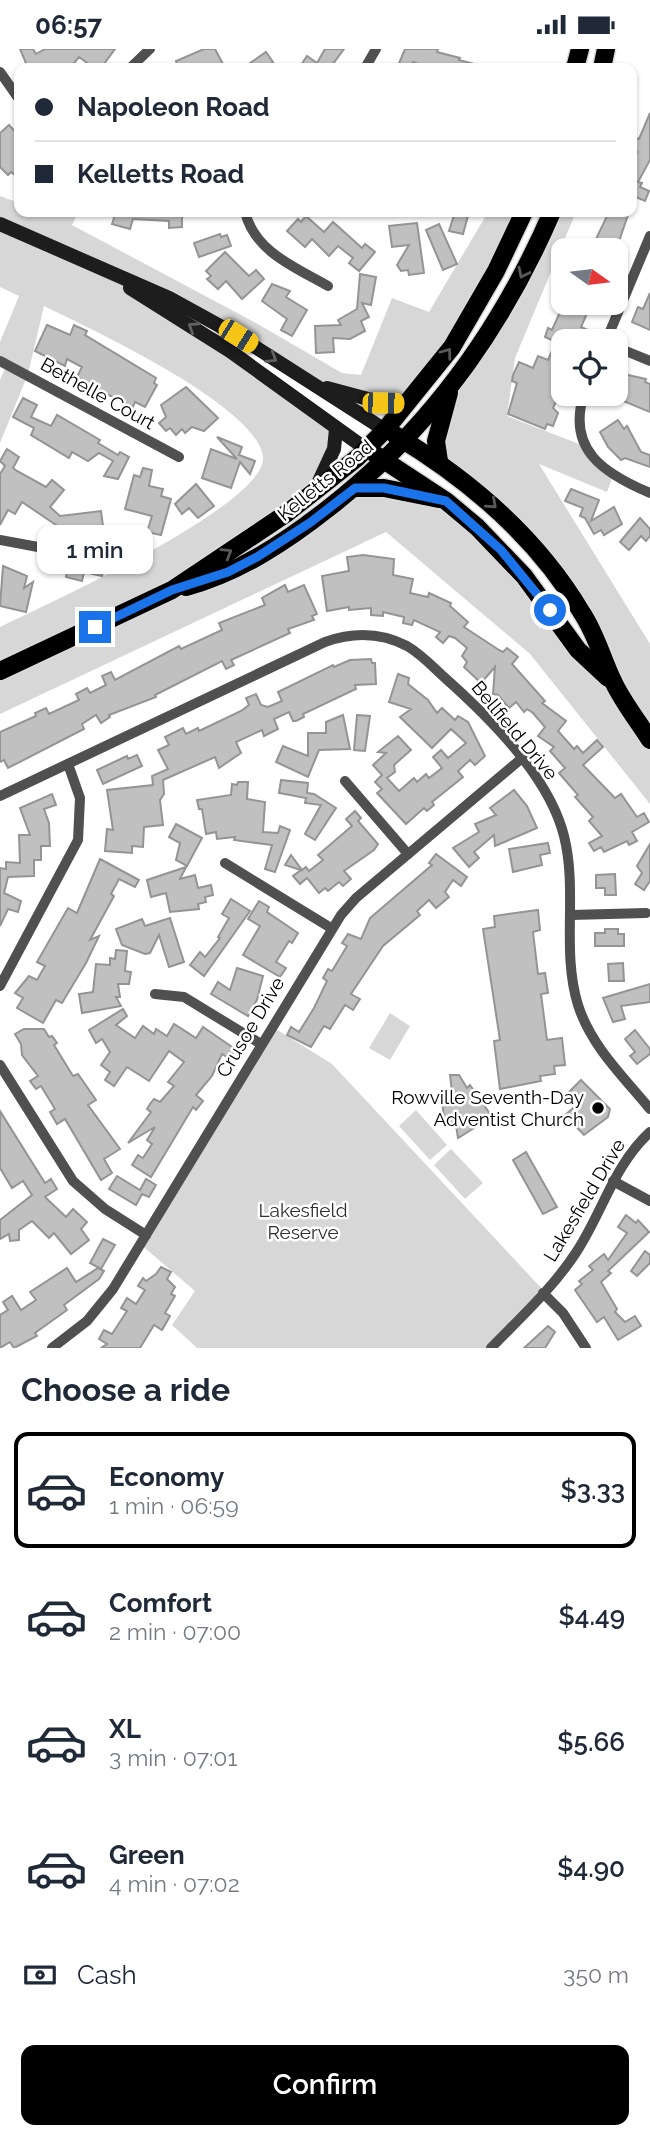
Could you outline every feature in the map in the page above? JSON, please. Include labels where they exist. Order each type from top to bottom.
[{"type":"main road","name":"Kelletts Road","points":[[172,590],[314,493],[366,449],[385,429],[452,347],[481,299],[522,217]]},
{"type":"main road","name":"Kelletts Road","points":[[0,671],[172,590],[228,572],[257,557],[311,522],[355,488],[405,441],[450,389],[507,305],[550,217]]},
{"type":"main road","points":[[0,224],[169,297],[439,461],[509,521],[547,562],[592,629],[614,683],[650,740]]},
{"type":"main road","points":[[81,259],[230,351],[336,429],[446,501],[501,550],[547,606],[578,650],[614,683]]},
{"type":"main road","points":[[316,385],[383,403],[407,403]]},
{"type":"main road","points":[[439,461],[436,441],[450,389]]},
{"type":"main road","points":[[314,493],[334,449],[336,429]]},
{"type":"main road","points":[[355,488],[384,488],[446,501]]},
{"type":"street","points":[[135,63],[150,49]]},
{"type":"street","points":[[0,72],[14,92]]},
{"type":"street","points":[[247,217],[250,227],[265,247],[328,286]]},
{"type":"street","points":[[611,329],[650,236]]},
{"type":"street","points":[[628,352],[650,361]]},
{"type":"street","name":"Bethelle Court","points":[[0,361],[179,457]]},
{"type":"street","points":[[582,406],[580,425],[590,453],[612,476],[650,493]]},
{"type":"street","points":[[0,540],[38,547]]},
{"type":"street","name":"Bellfield Drive","points":[[0,796],[325,642],[359,634],[390,639],[417,653],[480,711],[545,791],[562,826],[569,862],[571,968],[579,1008],[603,1054],[650,1109]]},
{"type":"street","name":"Crusoe Drive","points":[[52,1348],[76,1331],[97,1310],[146,1235],[331,928],[356,898],[521,759]]},
{"type":"street","points":[[0,986],[78,840],[80,797],[68,764]]},
{"type":"street","points":[[345,781],[408,854]]},
{"type":"street","points":[[225,863],[331,928]]},
{"type":"street","points":[[571,915],[646,913]]},
{"type":"street","points":[[155,994],[184,997],[261,1044]]},
{"type":"street","points":[[0,1065],[74,1181],[105,1209],[146,1235]]},
{"type":"street","name":"Lakesfield Drive","points":[[491,1348],[577,1252],[627,1157],[650,1132]]},
{"type":"street","points":[[613,1181],[650,1201]]},
{"type":"street","points":[[542,1293],[563,1313],[586,1348]]},
{"type":"green space","points":[[0,196],[14,201],[14,217],[76,217],[72,225],[256,323],[342,373],[361,375],[392,298],[429,312],[485,217],[522,217],[511,241],[407,403],[316,385],[200,314],[150,300],[336,429],[314,493],[198,584],[355,488],[446,501],[612,682],[565,587],[439,461],[450,388],[549,217],[574,217],[565,238],[551,238],[551,272],[515,358],[507,416],[587,447],[613,476],[607,492],[539,464],[650,644],[650,804],[530,654],[386,532],[0,714],[0,627],[149,552],[193,526],[230,500],[255,477],[263,457],[254,437],[233,415],[203,393],[132,350],[44,306],[28,374],[0,443],[0,380],[7,364],[0,361],[0,342],[19,296],[0,287]]},
{"type":"green space","points":[[390,1013],[410,1026],[390,1060],[369,1048]]},
{"type":"green space","name":"Lakesfield Reserve","points":[[271,1026],[332,1064],[544,1291],[491,1348],[197,1348],[172,1325],[195,1291],[140,1244]]},
{"type":"green space","points":[[416,1110],[447,1145],[430,1160],[399,1126]]},
{"type":"green space","points":[[451,1149],[483,1183],[465,1199],[434,1165]]},
{"type":"building","points":[[20,49],[33,49],[36,54],[45,49],[115,49],[105,63],[87,63],[79,57],[74,63],[26,63]]},
{"type":"building","points":[[204,49],[215,49],[222,63],[177,63]]},
{"type":"building","points":[[325,49],[344,49],[334,63],[317,63]]},
{"type":"building","points":[[405,49],[438,49],[437,52],[470,63],[413,62],[399,63]]},
{"type":"building","points":[[266,52],[273,62],[272,63],[250,63]]},
{"type":"building","points":[[307,56],[317,63],[302,63]]},
{"type":"building","points":[[650,113],[650,160],[638,182],[642,183],[640,187],[649,191],[645,201],[637,197],[639,139]]},
{"type":"building","points":[[9,125],[14,130],[14,174],[11,172],[8,175],[0,167],[0,133]]},
{"type":"building","points":[[114,217],[182,217],[182,227],[169,228],[169,221],[133,219],[130,229],[112,224]]},
{"type":"building","points":[[307,217],[324,232],[333,222],[362,248],[365,244],[375,252],[359,271],[349,263],[353,258],[338,246],[329,256],[312,239],[305,247],[287,231],[298,219],[301,222]]},
{"type":"building","points":[[453,217],[468,217],[463,234],[449,231]]},
{"type":"building","points":[[607,217],[627,217],[620,238],[596,238]]},
{"type":"building","points":[[417,223],[424,273],[409,275],[408,270],[401,271],[397,265],[409,245],[392,247],[389,226]]},
{"type":"building","points":[[439,224],[457,264],[443,270],[426,230]]},
{"type":"building","points":[[220,234],[221,237],[227,235],[231,246],[199,257],[194,243]]},
{"type":"building","points":[[225,252],[249,276],[256,270],[264,279],[242,299],[226,281],[218,289],[207,279],[211,276],[206,271]]},
{"type":"building","points":[[360,274],[376,277],[371,305],[362,303],[369,317],[361,321],[365,331],[350,339],[333,338],[334,352],[316,353],[315,326],[341,325],[338,320],[357,309]]},
{"type":"building","points":[[272,284],[290,291],[286,297],[307,310],[292,336],[281,330],[287,319],[262,301]]},
{"type":"building","points":[[650,293],[650,330],[632,322],[638,307],[643,309]]},
{"type":"building","points":[[559,315],[586,315],[581,327],[586,329],[552,329]]},
{"type":"building","points":[[47,325],[70,335],[74,325],[87,331],[85,335],[156,378],[154,383],[157,385],[145,407],[135,402],[133,407],[76,379],[82,367],[67,359],[65,366],[35,351]]},
{"type":"building","points":[[548,328],[551,330],[551,340],[545,337]]},
{"type":"building","points":[[551,353],[551,406],[558,413],[553,426],[547,424],[545,429],[508,414],[517,383],[512,381],[513,375],[519,362],[533,368],[538,356],[548,360]]},
{"type":"building","points":[[628,375],[646,379],[645,382],[650,384],[650,412],[628,403]]},
{"type":"building","points":[[186,387],[218,418],[204,431],[192,427],[185,433],[182,429],[176,435],[170,428],[166,431],[159,423],[166,417],[161,405]]},
{"type":"building","points":[[23,398],[37,405],[31,417],[51,426],[57,415],[100,440],[98,443],[118,455],[120,452],[129,457],[118,479],[104,476],[113,461],[99,453],[88,461],[72,452],[69,458],[31,435],[34,428],[13,417]]},
{"type":"building","points":[[618,420],[624,429],[627,426],[641,452],[650,455],[650,467],[625,458],[621,460],[608,447],[600,432]]},
{"type":"building","points":[[217,437],[242,447],[239,455],[255,461],[250,474],[240,462],[231,488],[202,478],[211,449],[237,459]]},
{"type":"building","points":[[7,449],[19,457],[13,468],[17,471],[46,487],[52,480],[64,490],[50,507],[60,516],[101,511],[105,541],[112,542],[102,576],[84,572],[82,581],[66,577],[73,532],[60,533],[59,527],[22,502],[15,514],[8,510],[0,525],[0,474],[5,466],[0,461]]},
{"type":"building","points":[[143,468],[152,470],[149,486],[163,489],[161,496],[171,499],[161,535],[147,532],[152,516],[125,509],[134,475],[140,477]]},
{"type":"building","points":[[196,484],[214,506],[198,518],[189,508],[182,514],[175,504]]},
{"type":"building","points":[[571,489],[599,500],[591,521],[614,507],[622,524],[604,535],[601,530],[594,534],[585,518],[580,516],[583,508],[565,501]]},
{"type":"building","points":[[640,518],[650,529],[650,536],[646,541],[641,536],[629,550],[620,542]]},
{"type":"building","points":[[363,555],[394,559],[393,575],[413,579],[410,593],[428,597],[429,593],[451,603],[450,606],[468,622],[464,627],[499,650],[503,652],[507,648],[518,657],[512,664],[545,701],[542,703],[566,721],[558,731],[574,749],[577,746],[583,753],[597,740],[603,747],[583,765],[615,798],[621,794],[637,817],[644,813],[649,822],[632,832],[637,841],[629,845],[627,841],[604,852],[601,847],[594,851],[589,843],[602,836],[589,821],[593,817],[575,797],[578,795],[559,773],[565,768],[550,751],[554,747],[538,736],[545,727],[533,713],[527,709],[524,712],[516,702],[509,708],[498,695],[493,694],[495,667],[481,683],[464,667],[467,662],[462,656],[467,648],[455,638],[449,636],[443,643],[436,637],[440,632],[414,620],[412,625],[403,623],[404,617],[383,612],[383,616],[371,615],[371,608],[349,610],[349,607],[327,611],[322,576],[349,571],[347,557]]},
{"type":"building","points":[[3,566],[27,576],[24,588],[33,582],[26,612],[0,606]]},
{"type":"building","points":[[285,585],[288,592],[304,585],[317,614],[312,616],[314,620],[288,629],[290,633],[231,660],[234,665],[226,669],[222,661],[155,695],[156,697],[109,715],[110,717],[101,723],[96,715],[82,724],[84,729],[8,768],[4,760],[0,762],[0,732],[36,716],[35,713],[46,708],[49,714],[79,700],[76,694],[87,688],[90,693],[106,685],[102,676],[111,672],[115,680],[179,646],[181,649],[222,630],[219,623],[265,605],[262,598]]},
{"type":"building","points":[[371,659],[372,663],[375,663],[376,684],[355,685],[356,689],[303,714],[304,717],[296,721],[293,721],[289,712],[274,719],[278,729],[264,736],[262,730],[236,742],[241,753],[219,768],[215,757],[163,780],[164,794],[160,800],[163,825],[144,827],[143,847],[132,846],[132,853],[105,851],[107,829],[113,830],[107,790],[153,785],[152,776],[168,769],[158,750],[169,745],[165,737],[183,728],[186,734],[198,728],[199,731],[241,711],[249,705],[246,698],[256,694],[261,705],[268,707],[282,701],[278,692],[333,665],[334,667],[350,660]]},
{"type":"building","points":[[398,674],[409,678],[408,684],[428,700],[437,713],[442,708],[455,720],[458,716],[468,722],[485,756],[475,765],[470,760],[458,771],[463,777],[432,802],[434,805],[427,811],[424,808],[406,824],[377,793],[382,789],[375,782],[382,775],[373,765],[386,753],[378,752],[398,736],[411,750],[394,765],[395,772],[387,778],[399,791],[414,778],[417,782],[426,774],[429,778],[442,768],[433,757],[441,750],[448,758],[466,743],[451,729],[432,748],[400,717],[411,709],[389,702]]},
{"type":"building","points":[[343,715],[350,749],[319,750],[308,777],[276,762],[283,746],[308,756],[308,733],[326,733],[326,722]]},
{"type":"building","points":[[357,715],[370,716],[365,751],[354,750]]},
{"type":"building","points":[[137,755],[142,766],[103,784],[97,770],[127,756],[128,759]]},
{"type":"building","points":[[281,780],[308,783],[307,793],[314,794],[336,808],[315,840],[305,834],[321,805],[305,803],[306,798],[279,793]]},
{"type":"building","points":[[238,782],[248,782],[247,799],[265,802],[263,832],[278,833],[280,826],[290,830],[275,872],[265,869],[272,845],[234,840],[235,837],[217,839],[216,832],[206,834],[202,809],[199,809],[197,800],[231,795],[232,784],[237,785]]},
{"type":"building","points":[[514,790],[527,806],[537,828],[495,846],[494,835],[474,852],[479,858],[469,867],[453,848],[479,832],[475,824],[496,815],[490,808]]},
{"type":"building","points":[[52,794],[56,805],[44,809],[49,823],[50,846],[41,846],[41,860],[34,860],[34,876],[8,877],[4,893],[21,901],[18,912],[8,909],[0,926],[0,868],[6,869],[6,862],[20,863],[19,835],[30,835],[20,808]]},
{"type":"building","points":[[355,811],[361,818],[358,821],[378,844],[374,850],[344,871],[351,879],[343,886],[339,882],[328,891],[325,888],[319,893],[307,878],[300,884],[293,876],[301,870],[285,865],[291,855],[302,870],[306,867],[309,871],[323,860],[318,855],[352,826],[346,819]]},
{"type":"building","points":[[176,824],[202,838],[187,866],[176,860],[180,843],[169,837]]},
{"type":"building","points":[[548,843],[550,853],[540,855],[542,865],[513,872],[509,849]]},
{"type":"building","points":[[650,844],[650,881],[644,890],[635,884],[642,873],[637,866]]},
{"type":"building","points":[[436,854],[467,877],[461,886],[453,880],[445,892],[449,897],[436,908],[429,900],[417,911],[420,915],[383,946],[351,994],[360,999],[353,1010],[345,1005],[330,1029],[324,1026],[311,1047],[287,1035],[291,1027],[299,1032],[314,1008],[327,981],[323,978],[328,969],[332,971],[347,946],[342,943],[348,934],[361,939],[370,918],[432,865],[429,863]]},
{"type":"building","points":[[100,859],[139,880],[135,887],[119,879],[111,894],[114,896],[90,940],[99,936],[86,963],[62,1003],[56,1000],[43,1023],[17,1008],[23,998],[15,993],[29,976],[37,980],[45,966],[37,962],[68,908],[77,913]]},
{"type":"building","points":[[186,867],[180,879],[195,875],[198,888],[211,885],[213,895],[205,897],[206,902],[198,904],[199,909],[170,912],[166,893],[151,897],[147,880]]},
{"type":"building","points":[[615,874],[616,895],[605,895],[605,888],[596,888],[596,875]]},
{"type":"building","points":[[231,899],[250,911],[204,976],[190,965],[200,952],[205,957],[220,938],[218,937],[229,918],[222,914]]},
{"type":"building","points":[[259,901],[269,907],[267,912],[298,933],[292,943],[289,941],[276,962],[286,968],[280,977],[243,955],[260,926],[248,919]]},
{"type":"building","points":[[538,910],[540,930],[533,932],[538,974],[545,973],[548,993],[541,994],[547,1040],[562,1038],[565,1065],[554,1066],[555,1074],[540,1076],[541,1081],[500,1089],[494,1041],[500,1040],[483,929],[495,927],[494,916]]},
{"type":"building","points":[[170,918],[184,962],[169,967],[159,935],[150,953],[145,954],[122,945],[116,929],[142,919],[145,926]]},
{"type":"building","points":[[605,929],[618,929],[618,934],[624,934],[624,946],[595,946],[595,933],[605,933]]},
{"type":"building","points":[[116,950],[127,951],[125,971],[131,972],[129,984],[118,984],[120,997],[116,997],[121,1006],[82,1013],[79,994],[93,992],[96,964],[110,965],[110,958],[115,959]]},
{"type":"building","points":[[623,963],[624,981],[609,981],[608,964]]},
{"type":"building","points":[[237,968],[263,976],[257,1000],[248,1016],[211,994],[218,982],[230,990]]},
{"type":"building","points":[[650,984],[650,1002],[621,1006],[625,1019],[613,1022],[603,998]]},
{"type":"building","points":[[123,1009],[127,1016],[116,1025],[135,1038],[143,1026],[154,1034],[156,1029],[167,1036],[174,1024],[196,1038],[203,1027],[235,1049],[230,1059],[222,1054],[212,1076],[196,1095],[203,1101],[196,1110],[193,1107],[151,1177],[132,1165],[138,1155],[143,1158],[152,1144],[147,1140],[155,1127],[128,1143],[151,1112],[147,1109],[154,1099],[160,1102],[174,1086],[168,1082],[184,1062],[169,1051],[149,1081],[127,1067],[114,1086],[105,1080],[110,1072],[101,1065],[110,1052],[102,1039],[96,1043],[89,1030]]},
{"type":"building","points":[[24,1029],[44,1029],[49,1037],[52,1036],[57,1043],[54,1045],[73,1076],[78,1074],[96,1100],[88,1105],[120,1149],[104,1159],[112,1173],[101,1180],[65,1119],[57,1124],[50,1112],[55,1109],[41,1086],[36,1089],[30,1081],[38,1076],[22,1055],[21,1044],[15,1034]]},
{"type":"building","points":[[635,1030],[650,1049],[650,1054],[637,1064],[630,1056],[635,1052],[625,1039]]},
{"type":"building","points":[[450,1075],[459,1075],[467,1088],[470,1085],[490,1114],[480,1120],[482,1123],[458,1138],[456,1125],[445,1126],[441,1093],[452,1092]]},
{"type":"building","name":"Rowville Seventh-Day Adventist Church","points":[[581,1080],[610,1109],[608,1117],[584,1135],[565,1115],[579,1103],[569,1092]]},
{"type":"building","points":[[0,1111],[45,1183],[51,1179],[57,1189],[45,1197],[66,1217],[73,1209],[87,1222],[81,1229],[89,1240],[71,1254],[54,1233],[49,1238],[32,1221],[19,1230],[19,1240],[10,1241],[9,1234],[0,1239],[0,1220],[32,1195],[23,1181],[12,1188],[0,1168]]},
{"type":"building","points":[[526,1152],[557,1207],[543,1214],[513,1160]]},
{"type":"building","points":[[117,1176],[140,1190],[146,1179],[156,1185],[149,1197],[142,1194],[136,1205],[109,1189]]},
{"type":"building","points":[[626,1215],[636,1223],[638,1220],[649,1232],[608,1271],[611,1273],[601,1282],[617,1309],[615,1312],[625,1322],[635,1316],[641,1326],[618,1340],[604,1317],[597,1322],[575,1290],[582,1284],[579,1281],[593,1270],[589,1266],[604,1254],[608,1260],[627,1233],[618,1227]]},
{"type":"building","points":[[103,1239],[115,1245],[101,1269],[90,1263]]},
{"type":"building","points":[[645,1251],[650,1255],[650,1263],[637,1276],[631,1271]]},
{"type":"building","points":[[161,1267],[171,1272],[167,1279],[175,1287],[171,1294],[175,1296],[165,1313],[170,1316],[162,1330],[154,1325],[140,1348],[101,1348],[107,1344],[99,1339],[104,1330],[112,1334],[127,1311],[121,1308],[127,1298],[136,1304],[145,1290],[138,1286],[143,1278],[146,1281]]},
{"type":"building","points":[[67,1268],[76,1282],[98,1268],[104,1271],[99,1279],[64,1305],[67,1310],[35,1333],[37,1336],[14,1348],[10,1342],[0,1348],[0,1315],[8,1310],[3,1302],[12,1296],[21,1310],[36,1300],[30,1292]]},
{"type":"building","points":[[548,1326],[555,1332],[545,1348],[524,1348]]},
{"type":"place","name":"Rowville Seventh-Day Adventist Church","points":[[598,1108]]},
{"type":"route","points":[[95,627],[172,590],[198,584],[257,557],[311,522],[355,488],[384,488],[446,501],[501,550],[550,610]]}]
